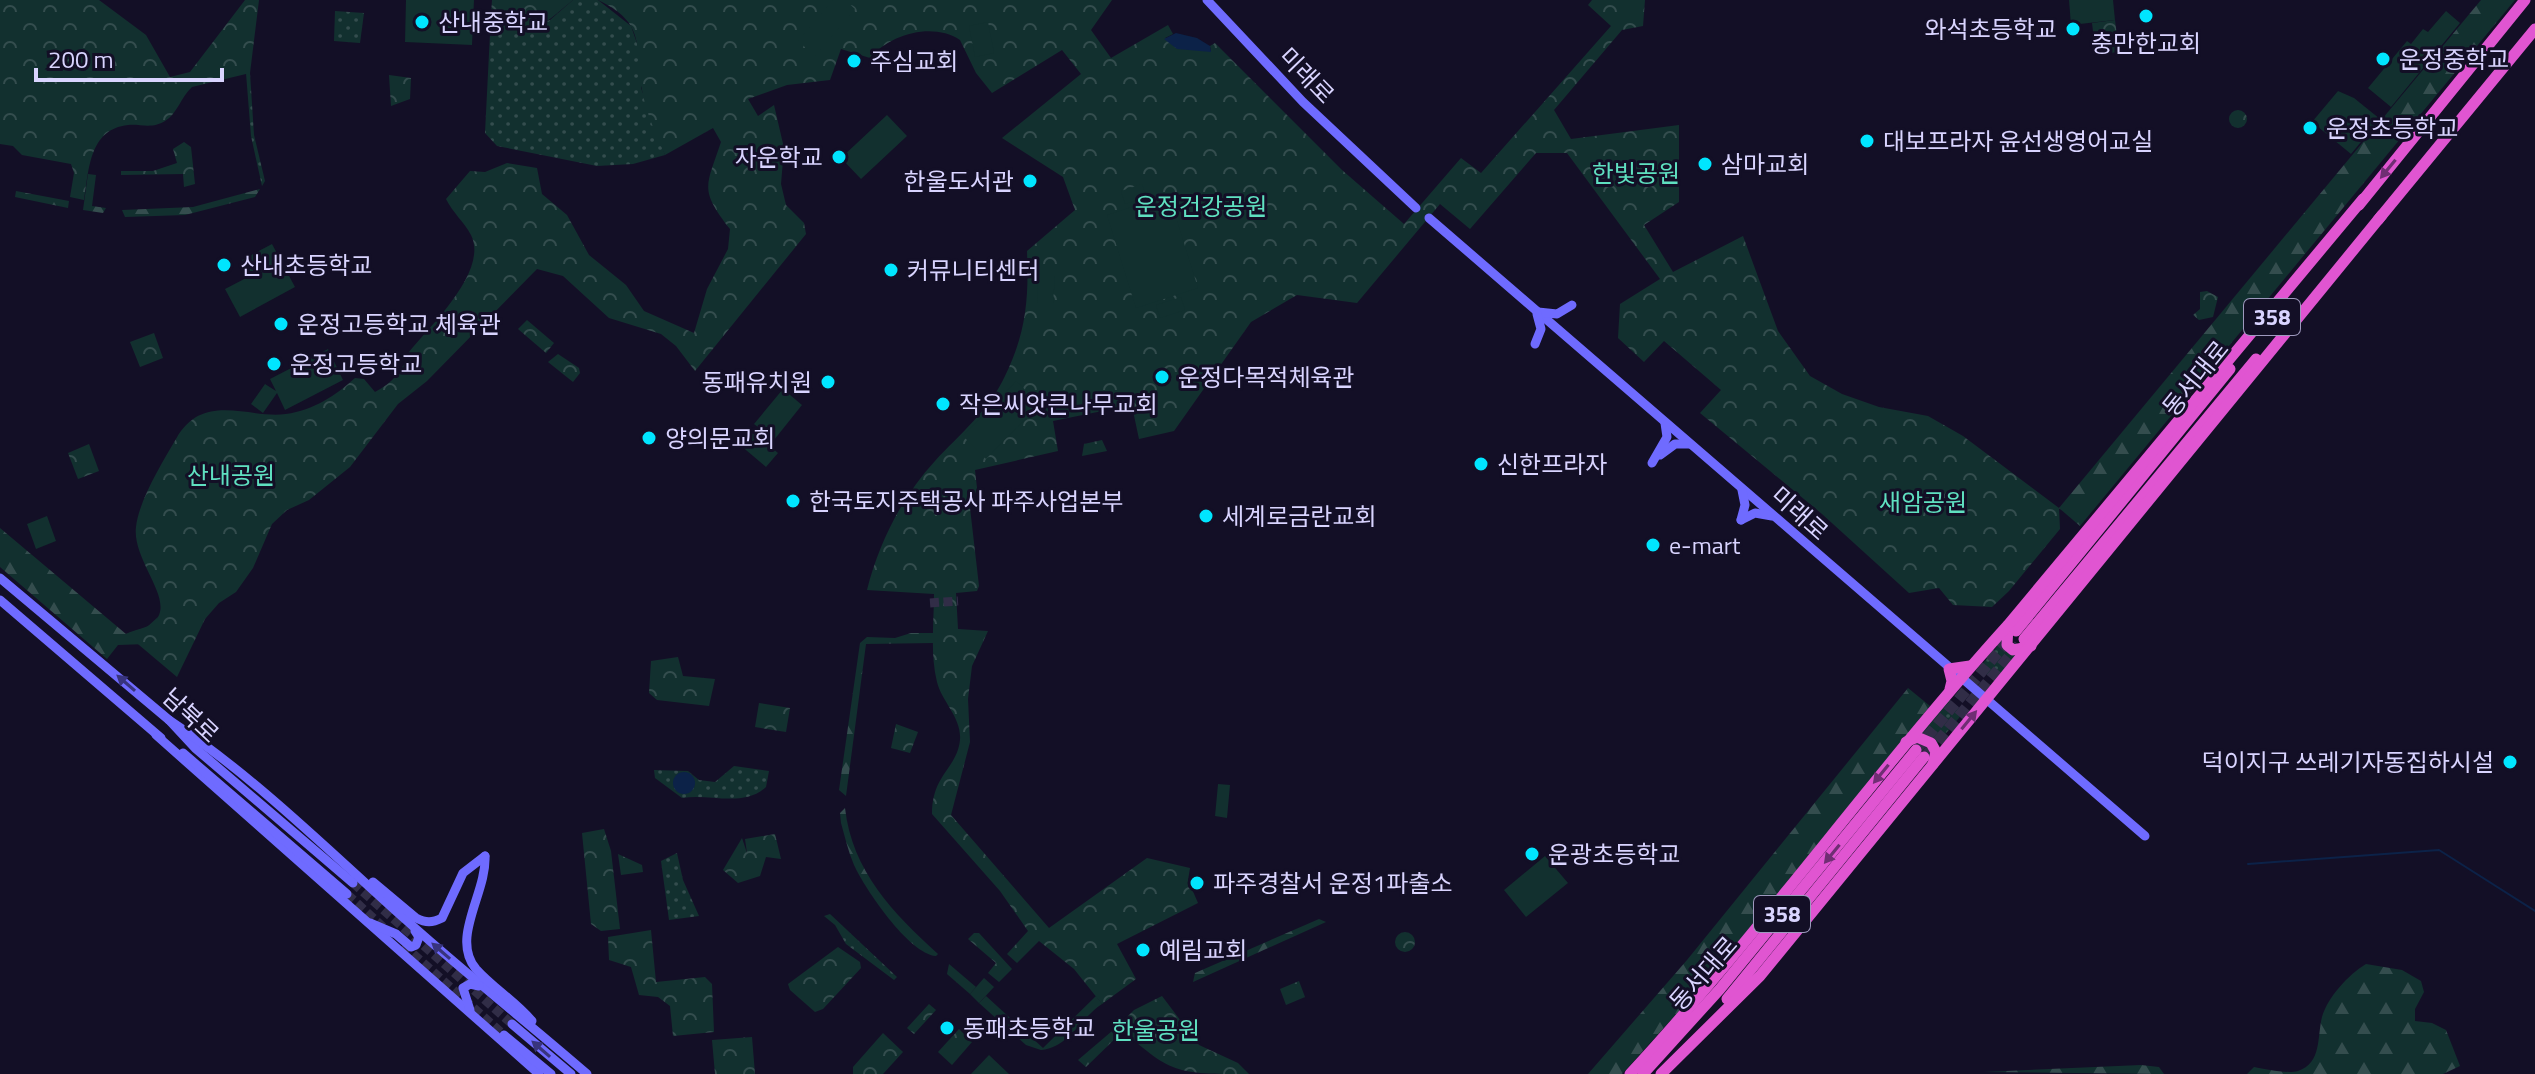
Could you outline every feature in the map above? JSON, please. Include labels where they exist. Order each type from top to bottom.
[{"type":"highway","points":[[1630,1074],[1721,969],[1920,754],[1986,700],[2020,635],[2363,199],[2525,0]]},
{"type":"highway","points":[[2509,20],[2521,8],[2535,7]]},
{"type":"highway","points":[[1920,754],[1952,681],[1949,669],[1963,670],[2020,635],[2382,215],[2533,31]]},
{"type":"highway","points":[[1948,692],[1974,663]]},
{"type":"highway","name":"동서대로","points":[[1643,1074],[1920,754]]},
{"type":"highway","name":"동서대로","points":[[1660,1074],[1729,997],[1920,754]]},
{"type":"main road","name":"미래로","points":[[1207,0],[1303,102],[1416,208]]},
{"type":"main road","name":"미래로","points":[[1429,218],[2145,836]]},
{"type":"main road","points":[[1532,308],[1557,314],[1572,305],[1564,321],[1572,342]]},
{"type":"main road","points":[[1532,308],[1541,329],[1535,344],[1551,337],[1572,342]]},
{"type":"main road","points":[[1660,418],[1667,427],[1667,437],[1652,463],[1675,444],[1684,442],[1695,448]]},
{"type":"main road","points":[[1737,484],[1744,497],[1741,520],[1763,513],[1777,518]]},
{"type":"main road","name":"남북로","points":[[1,578],[169,720],[195,748],[353,883]]},
{"type":"main road","name":"남북로","points":[[0,600],[156,735],[196,761],[347,894]]},
{"type":"main road","points":[[169,720],[200,741],[587,1074]]},
{"type":"main road","points":[[156,735],[353,913],[539,1074]]},
{"type":"main road","points":[[320,843],[424,922],[442,918],[463,873],[485,856],[486,877],[466,932],[467,953],[475,968],[523,1010],[546,1039]]},
{"type":"main road","points":[[353,913],[396,934],[411,947],[416,945],[419,937],[412,925]]},
{"type":"main road","points":[[474,1015],[466,1004],[463,988],[470,984],[486,988]]},
{"type":"main road","points":[[512,1024],[571,1074]]},
{"type":"main road","points":[[504,1035],[551,1074]]},
{"type":"green space","points":[[0,0],[99,0],[146,35],[170,77],[190,72],[245,0],[259,0],[250,73],[192,87],[173,114],[160,123],[151,126],[128,125],[105,134],[93,153],[84,200],[70,197],[74,173],[71,164],[22,155],[13,146],[0,144]]},
{"type":"green space","points":[[406,0],[474,0],[472,45],[405,42]]},
{"type":"green space","points":[[492,0],[573,0],[542,24],[527,28],[491,14]]},
{"type":"green space","points":[[573,0],[598,0],[631,26],[641,55],[641,88],[665,155],[633,164],[597,166],[497,146],[485,133],[491,14],[524,30],[550,20]]},
{"type":"green space","points":[[598,0],[1112,0],[1091,30],[1111,58],[1168,25],[1173,34],[1165,38],[1211,51],[1210,46],[1215,43],[1342,170],[1404,224],[1461,158],[1481,173],[1611,26],[1588,5],[1592,0],[1645,0],[1643,26],[1622,30],[1554,110],[1571,139],[1679,125],[1679,202],[1644,225],[1673,272],[1743,236],[1778,331],[1810,376],[1842,394],[1879,407],[1928,416],[1963,436],[2059,508],[2060,529],[1992,607],[1953,605],[1939,588],[1909,593],[1822,514],[1700,413],[1721,390],[1664,341],[1644,362],[1618,338],[1620,304],[1660,279],[1567,153],[1536,153],[1470,229],[1440,204],[1357,303],[1297,295],[1251,322],[1174,431],[1139,439],[1132,406],[1122,407],[1053,421],[1058,451],[975,470],[977,488],[970,508],[979,586],[977,591],[956,593],[958,629],[988,631],[972,666],[968,699],[970,742],[951,815],[1049,928],[1147,858],[1190,868],[1188,880],[1198,903],[1117,944],[1136,979],[1102,1004],[1074,969],[1039,941],[1017,963],[1007,954],[1028,931],[1000,891],[932,814],[936,790],[958,750],[960,740],[958,724],[940,689],[935,671],[934,594],[867,590],[885,538],[912,490],[983,411],[1005,376],[1018,345],[1025,315],[1027,251],[1075,210],[1063,177],[1002,138],[1081,74],[1062,50],[992,93],[976,73],[960,40],[925,31],[900,37],[870,58],[841,49],[830,80],[787,85],[748,99],[758,116],[774,105],[784,148],[781,184],[786,205],[804,223],[806,234],[695,371],[676,346],[661,334],[609,318],[563,276],[537,269],[427,381],[398,404],[350,467],[309,500],[287,510],[272,524],[253,568],[236,592],[219,603],[205,619],[177,677],[126,634],[151,624],[160,613],[157,592],[140,554],[136,527],[146,494],[164,459],[187,424],[213,411],[286,414],[324,401],[355,378],[364,379],[375,392],[387,385],[404,365],[409,352],[455,297],[472,265],[474,249],[471,235],[446,199],[470,171],[485,172],[507,163],[537,168],[542,194],[567,215],[589,255],[626,285],[644,311],[694,333],[707,289],[728,249],[730,229],[713,205],[708,187],[721,142],[713,128],[665,155],[644,99],[638,49],[632,28],[625,18]]},
{"type":"green space","points":[[833,0],[845,0],[855,9],[815,56],[798,41]]},
{"type":"green space","points":[[2069,0],[2113,0],[2115,20],[2071,25]]},
{"type":"green space","points":[[2481,0],[2515,0],[2080,526],[2059,508]]},
{"type":"green space","points":[[335,11],[364,13],[360,43],[334,41]]},
{"type":"green space","points":[[2446,11],[2460,23],[2391,107],[2368,88],[2407,41],[2411,44],[2423,29],[2428,32]]},
{"type":"green space","points":[[2115,20],[2119,52],[2096,54],[2092,23]]},
{"type":"green space","points":[[988,22],[994,53],[975,57],[969,26]]},
{"type":"green space","points":[[246,73],[250,73],[254,135],[265,181],[262,186],[251,136]]},
{"type":"green space","points":[[389,75],[411,78],[410,99],[391,106]]},
{"type":"green space","points":[[2338,91],[2354,98],[2380,119],[2351,154],[2312,122]]},
{"type":"green space","points":[[2238,110],[2247,119],[2238,128],[2229,119]]},
{"type":"green space","points":[[887,115],[907,136],[861,179],[841,158]]},
{"type":"green space","points":[[184,142],[191,147],[195,184],[184,187],[183,174],[121,175],[121,171],[153,171],[177,163],[173,149]]},
{"type":"green space","points":[[88,174],[96,175],[92,206],[106,208],[103,213],[83,210]]},
{"type":"green space","points":[[1142,184],[1147,197],[1125,204],[1121,191]]},
{"type":"green space","points":[[260,189],[255,197],[185,215],[125,217],[122,210],[193,207]]},
{"type":"green space","points":[[16,191],[69,201],[68,208],[15,197]]},
{"type":"green space","points":[[1169,195],[1198,288],[1136,308],[1107,215]]},
{"type":"green space","points":[[272,244],[295,287],[240,317],[225,289],[250,276],[242,260]]},
{"type":"green space","points":[[1038,276],[1055,276],[1053,303],[1037,303]]},
{"type":"green space","points":[[2207,291],[2218,297],[2213,317],[2199,320],[2193,315],[2200,309],[2200,292]]},
{"type":"green space","points":[[1181,297],[1185,310],[1160,318],[1156,305]]},
{"type":"green space","points":[[527,320],[554,343],[546,353],[518,329]]},
{"type":"green space","points":[[154,333],[163,358],[140,367],[130,342]]},
{"type":"green space","points":[[328,349],[343,380],[285,410],[277,393],[263,413],[251,404],[265,384],[276,391],[270,379]]},
{"type":"green space","points":[[558,354],[579,368],[580,373],[573,382],[548,362]]},
{"type":"green space","points":[[1016,381],[1040,404],[986,459],[963,436]]},
{"type":"green space","points":[[783,389],[802,405],[774,440],[754,424]]},
{"type":"green space","points":[[751,431],[778,453],[766,467],[740,445]]},
{"type":"green space","points":[[1102,440],[1107,451],[1082,456],[1084,444]]},
{"type":"green space","points":[[89,444],[99,471],[78,479],[68,453]]},
{"type":"green space","points":[[47,516],[56,541],[36,549],[27,524]]},
{"type":"green space","points":[[0,528],[126,634],[147,627],[158,617],[146,644],[118,645],[107,659],[0,567]]},
{"type":"green space","points":[[911,633],[933,633],[933,643],[866,644],[846,796],[839,790],[860,643],[867,637],[895,638]]},
{"type":"green space","points":[[2000,643],[2021,655],[1997,683],[1979,668]]},
{"type":"green space","points":[[678,657],[683,676],[715,679],[709,706],[657,700],[649,693],[651,661]]},
{"type":"green space","points":[[1908,688],[1930,706],[1709,978],[1622,1074],[1588,1074],[1687,960]]},
{"type":"green space","points":[[1948,699],[1964,712],[1937,744],[1918,733]]},
{"type":"green space","points":[[759,703],[790,708],[786,732],[755,727]]},
{"type":"green space","points":[[896,724],[918,732],[910,753],[891,748]]},
{"type":"green space","points":[[734,766],[769,771],[766,787],[747,797],[682,798],[655,778],[654,770],[688,771],[699,780],[715,782]]},
{"type":"green space","points":[[1218,784],[1230,785],[1227,818],[1215,816]]},
{"type":"green space","points":[[845,808],[856,852],[877,889],[905,923],[938,954],[936,956],[925,952],[901,933],[868,889],[854,865],[841,823],[840,813]]},
{"type":"green space","points":[[604,829],[611,851],[620,929],[601,931],[591,924],[582,833]]},
{"type":"green space","points":[[775,834],[781,859],[766,857],[760,876],[738,883],[723,870],[742,838],[747,853],[745,839]]},
{"type":"green space","points":[[677,853],[683,880],[699,916],[669,920],[661,861]]},
{"type":"green space","points":[[618,854],[642,865],[643,872],[621,875]]},
{"type":"green space","points":[[1545,856],[1568,883],[1526,917],[1504,890]]},
{"type":"green space","points":[[830,914],[897,977],[894,980],[846,944],[835,925],[824,916]]},
{"type":"green space","points":[[1319,919],[1326,922],[1193,982],[1195,973]]},
{"type":"green space","points":[[651,930],[656,982],[705,977],[712,984],[714,1032],[673,1036],[670,1006],[658,997],[639,995],[631,967],[609,960],[608,937]]},
{"type":"green space","points":[[1405,932],[1412,935],[1415,942],[1412,949],[1405,952],[1398,949],[1395,942],[1398,935]]},
{"type":"green space","points":[[979,933],[1012,969],[999,982],[988,973],[996,963],[968,939]]},
{"type":"green space","points":[[838,947],[860,962],[861,968],[823,1009],[815,1012],[790,990],[788,984]]},
{"type":"green space","points":[[949,964],[976,987],[970,994],[947,974]]},
{"type":"green space","points":[[2366,964],[2402,970],[2421,981],[2424,992],[2415,1009],[2415,1021],[2432,1023],[2446,1030],[2460,1066],[2443,1074],[2247,1074],[2254,1067],[2288,1072],[2306,1067],[2315,1056],[2322,1017],[2329,1002],[2346,980]]},
{"type":"green space","points":[[984,978],[994,987],[979,1003],[970,994]]},
{"type":"green space","points":[[1299,981],[1305,997],[1286,1005],[1280,989]]},
{"type":"green space","points":[[986,996],[1043,1048],[1096,996],[1102,1004],[1060,1044],[1041,1050],[1026,1045],[979,1003]]},
{"type":"green space","name":"한울공원","points":[[1162,996],[1199,1045],[1238,1063],[1249,1074],[1205,1073],[1176,1068],[1150,1054],[1118,1026],[1134,1010]]},
{"type":"green space","points":[[929,1004],[936,1010],[914,1034],[907,1028]]},
{"type":"green space","points":[[1118,1026],[1123,1031],[1086,1067],[1078,1060]]},
{"type":"green space","points":[[959,1029],[972,1042],[952,1065],[938,1052]]},
{"type":"green space","points":[[883,1033],[903,1052],[883,1074],[853,1074],[853,1067]]},
{"type":"green space","points":[[752,1037],[755,1074],[715,1074],[712,1040]]},
{"type":"green space","points":[[989,1055],[1009,1074],[971,1074]]},
{"type":"green space","points":[[2141,1065],[2159,1067],[2164,1074],[1984,1072]]},
{"type":"water","points":[[1176,33],[1197,38],[1210,46],[1211,52],[1177,49],[1164,39]]},
{"type":"water","points":[[684,772],[692,775],[695,783],[692,791],[684,794],[676,791],[673,783],[676,775]]},
{"type":"waterway","points":[[2248,864],[2439,850],[2535,911]]},
{"type":"tunnel","points":[[930,603],[958,601]]},
{"type":"tunnel","points":[[1916,750],[2010,638]]},
{"type":"tunnel","points":[[1927,754],[2019,645]]},
{"type":"tunnel","points":[[353,883],[512,1024]]},
{"type":"tunnel","points":[[347,894],[383,927]]},
{"type":"tunnel","points":[[403,945],[504,1035]]},
{"type":"place","name":"충만한교회","points":[[2146,16]]},
{"type":"place","name":"산내중학교","points":[[422,22]]},
{"type":"place","name":"와석초등학교","points":[[2073,29]]},
{"type":"place","name":"운정중학교","points":[[2383,59]]},
{"type":"place","name":"주심교회","points":[[854,61]]},
{"type":"place","name":"운정초등학교","points":[[2310,128]]},
{"type":"place","name":"대보프라자 윤선생영어교실","points":[[1867,141]]},
{"type":"place","name":"자운학교","points":[[839,157]]},
{"type":"place","name":"삼마교회","points":[[1705,164]]},
{"type":"place","name":"한울도서관","points":[[1030,181]]},
{"type":"place","name":"산내초등학교","points":[[224,265]]},
{"type":"place","name":"커뮤니티센터","points":[[891,270]]},
{"type":"place","name":"운정고등학교 체육관","points":[[281,324]]},
{"type":"place","name":"운정고등학교","points":[[274,364]]},
{"type":"place","name":"운정다목적체육관","points":[[1162,377]]},
{"type":"place","name":"동패유치원","points":[[828,382]]},
{"type":"place","name":"작은씨앗큰나무교회","points":[[943,404]]},
{"type":"place","name":"양의문교회","points":[[649,438]]},
{"type":"place","name":"신한프라자","points":[[1481,464]]},
{"type":"place","name":"한국토지주택공사 파주사업본부","points":[[793,501]]},
{"type":"place","name":"세계로금란교회","points":[[1206,516]]},
{"type":"place","name":"e-mart","points":[[1653,545]]},
{"type":"place","name":"덕이지구 쓰레기자동집하시설","points":[[2510,762]]},
{"type":"place","name":"운광초등학교","points":[[1532,854]]},
{"type":"place","name":"파주경찰서 운정1파출소","points":[[1197,883]]},
{"type":"place","name":"예림교회","points":[[1143,950]]},
{"type":"place","name":"동패초등학교","points":[[947,1028]]},
{"type":"park label","name":"한빛공원","points":[[1636,173]]},
{"type":"park label","name":"운정건강공원","points":[[1201,206]]},
{"type":"park label","name":"산내공원","points":[[231,475]]},
{"type":"park label","name":"새암공원","points":[[1923,502]]}]
